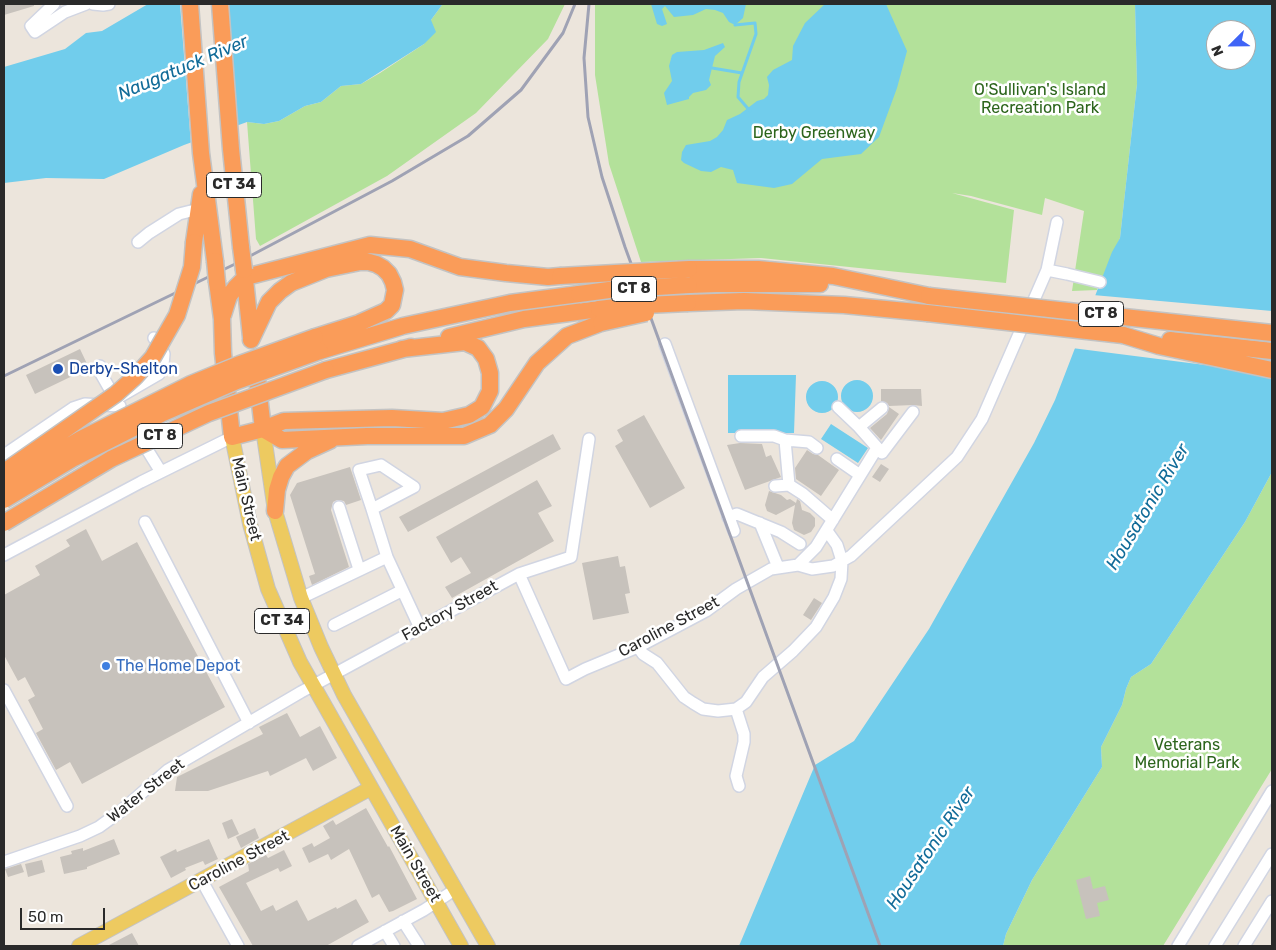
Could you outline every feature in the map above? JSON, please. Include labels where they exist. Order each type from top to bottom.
[{"type":"highway","name":"Main Street","points":[[190,4],[201,153],[222,320],[223,353],[232,438]]},
{"type":"highway","name":"Main Street","points":[[220,4],[230,140],[263,430]]},
{"type":"highway","points":[[4,472],[116,394],[153,357],[177,315],[192,267],[204,179]]},
{"type":"highway","points":[[222,320],[229,296],[245,273],[370,246],[410,249],[460,267],[506,273],[548,276],[689,277]]},
{"type":"highway","points":[[4,484],[81,439],[184,388],[240,364],[318,344],[386,311],[392,305],[395,290],[394,282],[383,268],[369,262],[326,269],[292,283],[280,291],[269,302],[262,313],[252,340]]},
{"type":"highway","name":"CT 8","points":[[4,500],[91,449],[170,410],[318,344],[510,303],[689,277],[758,269],[833,276],[929,296],[1272,333]]},
{"type":"highway","name":"CT 8","points":[[4,523],[111,459],[209,412],[326,370],[524,319],[600,316],[688,304],[744,301],[844,305],[1272,351]]},
{"type":"highway","points":[[263,430],[282,440],[346,437],[464,436],[490,425],[506,409],[537,363],[567,336],[600,316]]},
{"type":"highway","points":[[1123,335],[1159,346],[1272,370]]},
{"type":"highway","points":[[232,438],[263,430],[284,421],[392,418],[443,421],[468,415],[482,407],[490,390],[490,373],[486,358],[478,348],[465,342],[402,349]]},
{"type":"highway","points":[[274,511],[281,477],[288,466],[295,459],[313,448],[346,437]]},
{"type":"main road","name":"Main Street","points":[[263,430],[274,511],[301,598],[333,675],[488,946]]},
{"type":"main road","name":"Main Street","points":[[232,438],[250,524],[268,590],[300,662],[461,946]]},
{"type":"main road","name":"Caroline Street","points":[[79,946],[371,788]]},
{"type":"street","points":[[54,4],[31,26],[35,32],[65,12],[86,4]]},
{"type":"street","points":[[93,4],[108,4]]},
{"type":"street","points":[[138,242],[179,214],[191,211],[198,212]]},
{"type":"street","name":"Caroline Street","points":[[519,574],[566,679],[638,647],[706,611],[736,589],[763,573],[778,567],[798,565],[812,569],[834,566],[842,561],[860,549],[958,457],[982,419],[1047,270],[1057,222]]},
{"type":"street","points":[[1047,270],[1100,282]]},
{"type":"street","points":[[4,455],[73,408],[85,404],[118,403],[159,374],[163,365],[164,354],[158,340],[154,338]]},
{"type":"street","points":[[665,344],[734,531]]},
{"type":"street","points":[[100,366],[100,372],[161,472]]},
{"type":"street","points":[[838,407],[882,453],[912,412]]},
{"type":"street","points":[[859,427],[882,408]]},
{"type":"street","points":[[741,436],[774,436],[785,440],[809,442],[817,448]]},
{"type":"street","points":[[4,555],[161,472],[232,438]]},
{"type":"street","name":"Factory Street","points":[[333,675],[519,574],[572,558],[589,439]]},
{"type":"street","points":[[785,440],[789,485]]},
{"type":"street","points":[[798,565],[816,547],[877,448]]},
{"type":"street","points":[[837,459],[860,475]]},
{"type":"street","points":[[372,509],[414,487],[381,465],[359,470],[386,557],[420,628]]},
{"type":"street","points":[[775,486],[789,485],[803,494],[833,520]]},
{"type":"street","points":[[338,507],[359,569]]},
{"type":"street","points":[[728,517],[737,514],[781,532],[800,544]]},
{"type":"street","points":[[145,522],[249,723]]},
{"type":"street","points":[[760,523],[778,567]]},
{"type":"street","points":[[638,647],[643,654],[657,663],[684,697],[693,703],[718,712],[736,709],[746,702],[763,678],[816,627],[834,597],[841,579],[842,561],[837,545],[827,530]]},
{"type":"street","points":[[301,598],[386,557]]},
{"type":"street","points":[[334,625],[401,591]]},
{"type":"street","name":"Water Street","points":[[4,862],[80,836],[99,827],[121,811],[168,770],[333,675]]},
{"type":"street","points":[[4,690],[67,806]]},
{"type":"street","points":[[736,709],[744,734],[736,776],[739,786]]},
{"type":"street","points":[[1178,946],[1268,809],[1272,791]]},
{"type":"street","points":[[1215,946],[1272,854]]},
{"type":"street","points":[[202,881],[238,946]]},
{"type":"street","points":[[358,946],[456,890]]},
{"type":"street","points":[[1244,946],[1272,901]]},
{"type":"street","points":[[404,921],[419,946]]},
{"type":"street","points":[[385,931],[394,946]]},
{"type":"green space","points":[[565,4],[548,39],[476,113],[387,176],[260,246],[256,239],[247,122],[264,124],[279,121],[305,106],[321,102],[341,86],[361,84],[380,73],[424,44],[431,20],[442,5]]},
{"type":"green space","name":"Derby Greenway","points":[[595,4],[1135,4],[1137,84],[1120,238],[1097,290],[1072,291],[1084,211],[1045,198],[1042,215],[971,196],[952,193],[1014,210],[1006,283],[761,258],[641,262],[609,164],[595,75]]},
{"type":"green space","name":"Veterans Memorial Park","points":[[1272,472],[1272,769],[1163,946],[1003,946],[1006,934],[1032,880],[1102,767],[1101,747],[1122,705],[1131,677],[1151,664],[1245,522]]},
{"type":"water","name":"Naugatuck River","points":[[148,4],[445,4],[442,5],[431,20],[436,32],[424,44],[361,84],[341,86],[321,102],[305,106],[279,121],[264,124],[247,122],[184,145],[104,179],[46,178],[4,183],[4,67],[65,49],[86,33],[102,31]]},
{"type":"water","points":[[651,4],[746,4],[743,18],[735,25],[729,22],[723,13],[715,10],[706,9],[693,15],[674,17],[665,6],[662,9],[667,24],[662,26],[657,24]]},
{"type":"water","points":[[825,4],[886,4],[907,51],[897,88],[879,137],[861,154],[822,159],[792,184],[774,188],[737,183],[733,170],[721,167],[711,172],[701,171],[684,163],[681,160],[682,152],[686,145],[710,141],[717,137],[723,130],[727,120],[740,114],[768,95],[769,85],[767,77],[773,70],[792,60],[793,46],[805,23]]},
{"type":"water","name":"Housatonic River","points":[[1135,4],[1272,4],[1272,472],[1245,522],[1151,664],[1131,677],[1122,705],[1101,747],[1102,767],[1032,880],[1006,934],[1003,946],[739,946],[815,765],[854,741],[929,629],[1034,443],[1055,400],[1112,252],[1120,238],[1137,84]]},
{"type":"water","points":[[723,43],[725,47],[715,56],[709,80],[711,85],[706,90],[693,93],[689,99],[667,105],[664,93],[672,81],[669,66],[672,55],[677,52],[704,50]]},
{"type":"water","points":[[728,375],[796,375],[794,433],[728,433]]},
{"type":"water","points":[[857,380],[863,381],[868,385],[872,390],[872,402],[868,407],[863,411],[857,412],[851,411],[846,407],[842,402],[841,396],[842,390],[846,385],[851,381]]},
{"type":"water","points":[[822,381],[828,382],[833,386],[837,391],[837,403],[833,408],[828,412],[822,413],[816,412],[811,408],[807,403],[806,397],[807,391],[811,386],[816,382]]},
{"type":"water","points":[[831,424],[868,448],[858,463],[821,439]]},
{"type":"pier","points":[[180,4],[228,4],[237,128],[191,145]]},
{"type":"pier","points":[[1093,295],[1272,311],[1272,379],[1213,366],[1072,348]]},
{"type":"building","points":[[4,4],[34,4],[34,6],[4,15]]},
{"type":"building","name":"Derby-Shelton","points":[[80,349],[89,368],[35,394],[26,375]]},
{"type":"building","points":[[881,389],[921,389],[922,406],[889,406],[881,401]]},
{"type":"building","points":[[889,407],[899,414],[881,440],[870,428],[887,414]]},
{"type":"building","points":[[644,415],[685,488],[650,508],[615,446],[623,441],[617,430]]},
{"type":"building","points":[[553,434],[561,449],[408,532],[399,517]]},
{"type":"building","points":[[740,443],[762,444],[766,457],[771,455],[781,477],[745,490],[727,445]]},
{"type":"building","points":[[807,450],[818,455],[839,470],[821,496],[796,479],[795,468]]},
{"type":"building","points":[[881,464],[889,469],[880,482],[872,477]]},
{"type":"building","points":[[350,467],[361,500],[346,505],[344,501],[337,500],[333,502],[331,510],[349,567],[312,585],[309,576],[315,574],[290,495],[297,483]]},
{"type":"building","points":[[537,480],[552,506],[538,513],[554,541],[452,598],[445,587],[471,573],[461,557],[451,563],[436,537]]},
{"type":"building","points":[[769,491],[796,503],[797,499],[800,501],[802,510],[810,513],[815,518],[815,526],[811,532],[804,535],[794,530],[792,523],[795,505],[776,515],[767,511],[765,505]]},
{"type":"building","name":"The Home Depot","points":[[86,529],[102,561],[137,542],[225,707],[82,784],[70,762],[56,770],[36,733],[43,729],[28,700],[35,696],[25,677],[18,681],[4,655],[4,595],[40,575],[35,566],[70,546],[66,540]]},
{"type":"building","points":[[618,556],[620,567],[625,566],[630,593],[625,594],[629,613],[593,620],[582,563]]},
{"type":"building","points":[[814,598],[822,603],[811,620],[803,615]]},
{"type":"building","points":[[287,713],[300,737],[320,726],[337,758],[313,771],[306,758],[270,776],[268,771],[208,791],[175,791],[177,777],[263,734],[259,727]]},
{"type":"building","points":[[366,808],[417,899],[389,912],[379,894],[372,898],[349,849],[331,860],[328,854],[309,863],[302,848],[312,843],[314,847],[330,838],[323,826],[333,820],[336,825]]},
{"type":"building","points":[[232,819],[239,834],[228,839],[222,823]]},
{"type":"building","points":[[255,828],[259,838],[241,848],[236,837]]},
{"type":"building","points":[[114,839],[120,854],[87,867],[87,869],[64,874],[60,857],[72,854],[71,851],[83,848],[83,851]]},
{"type":"building","points":[[209,839],[218,859],[205,865],[203,861],[185,868],[186,870],[171,878],[160,857],[176,849],[177,852]]},
{"type":"building","points":[[284,850],[292,866],[280,872],[278,868],[246,883],[261,911],[273,905],[276,911],[297,900],[308,921],[356,899],[369,922],[326,946],[253,946],[219,887],[249,871],[248,864],[266,855],[268,858]]},
{"type":"building","points":[[42,860],[45,872],[28,877],[25,864]]},
{"type":"building","points":[[21,864],[24,872],[8,877],[5,869]]},
{"type":"building","points":[[1090,876],[1093,889],[1105,886],[1109,900],[1097,903],[1100,916],[1086,919],[1076,880]]},
{"type":"building","points":[[132,933],[139,946],[107,946]]},
{"type":"waterway","points":[[735,25],[755,23],[756,34],[739,82],[738,97],[750,111]]},
{"type":"waterway","points":[[712,68],[742,73]]},
{"type":"railway","points":[[4,376],[233,265],[392,181],[468,136],[521,90],[563,33],[575,4]]},
{"type":"railway","points":[[589,4],[584,58],[588,117],[602,177],[625,247],[880,946]]},
{"type":"place","name":"Derby-Shelton","points":[[58,369]]},
{"type":"place","name":"The Home Depot","points":[[106,666]]},
{"type":"park label","name":"O'Sullivan's Island Recreation Park","points":[[1040,99]]}]
